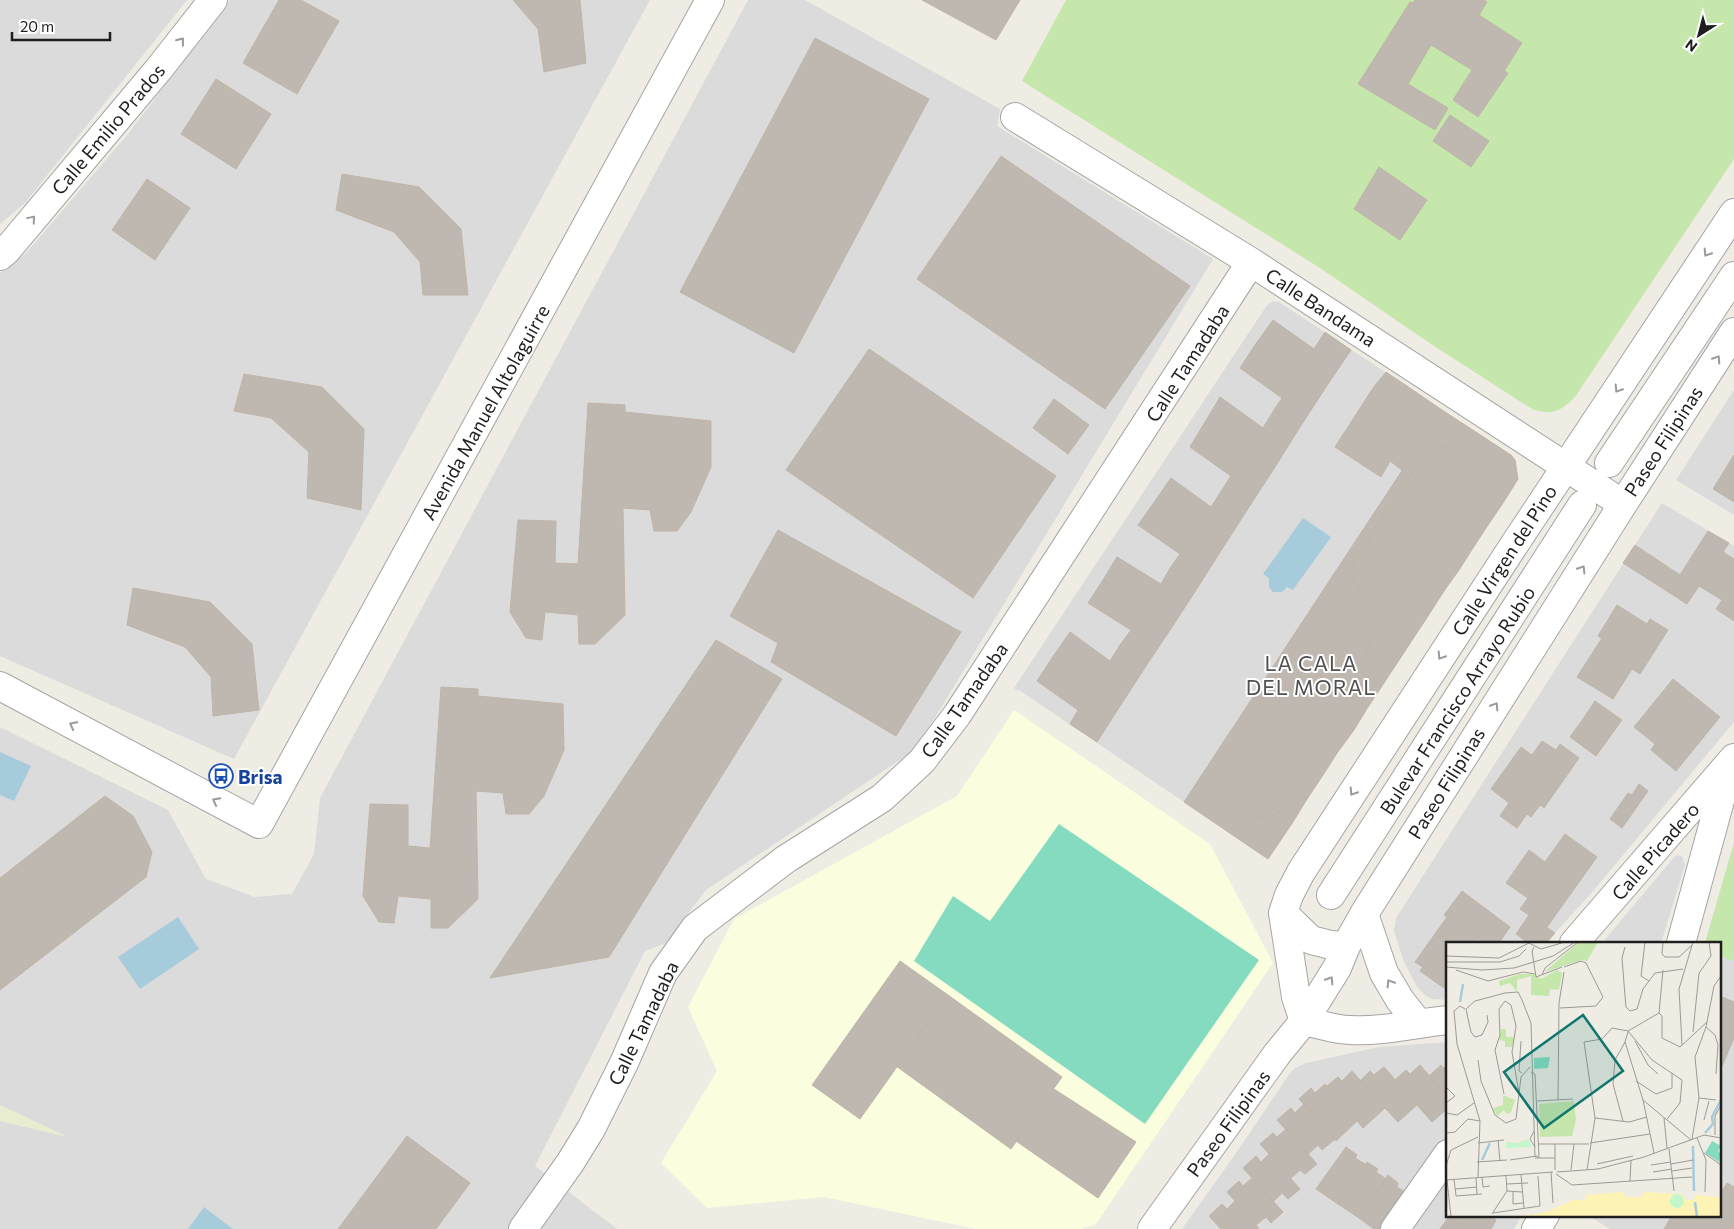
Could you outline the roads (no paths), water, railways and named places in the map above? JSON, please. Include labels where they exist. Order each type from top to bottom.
[{"type":"street","name":"Calle Emilio Prados","points":[[0,256],[158,70],[213,0]]},
{"type":"street","name":"Avenida Manuel Altolaguirre","points":[[0,686],[260,824],[710,0]]},
{"type":"street","name":"Calle Bandama","points":[[1015,117],[1251,262],[1623,504]]},
{"type":"street","name":"Calle Virgen del Pino","points":[[1304,1022],[1296,997],[1283,913],[1288,895],[1301,872],[1566,466],[1734,213]]},
{"type":"street","name":"Calle Tamadaba","points":[[523,1229],[570,1163],[591,1129],[624,1063],[663,973],[695,928],[786,859],[882,798],[922,761],[957,715],[1251,262]]},
{"type":"street","points":[[1609,463],[1734,276]]},
{"type":"street","name":"Paseo Filipinas","points":[[1152,1229],[1277,1054],[1304,1022],[1337,968],[1346,946],[1364,914],[1734,332]]},
{"type":"street","name":"Bulevar Francisco Arrayo Rubio","points":[[1332,895],[1582,504]]},
{"type":"street","points":[[1682,942],[1732,761]]},
{"type":"street","name":"Calle Picadero","points":[[1575,942],[1732,761]]},
{"type":"street","points":[[1283,913],[1311,940],[1331,945],[1346,946]]},
{"type":"street","points":[[1364,914],[1384,974],[1400,1000],[1418,1023]]},
{"type":"street","points":[[1304,1022],[1349,1030],[1390,1028],[1446,1020]]},
{"type":"street","points":[[1395,1229],[1446,1157]]},
{"type":"street","points":[[1536,1229],[1544,1216]]},
{"type":"water","points":[[1303,518],[1331,537],[1293,590],[1287,587],[1282,592],[1273,592],[1269,587],[1269,578],[1263,574]]},
{"type":"water","points":[[0,752],[31,766],[14,801],[0,795]]},
{"type":"water","points":[[178,917],[199,949],[140,989],[118,957]]},
{"type":"water","points":[[204,1207],[233,1229],[188,1229]]},
{"type":"place","name":"Brisa","points":[[221,776]]},
{"type":"district","name":"LA CALA DEL MORAL","points":[[1311,674]]}]
